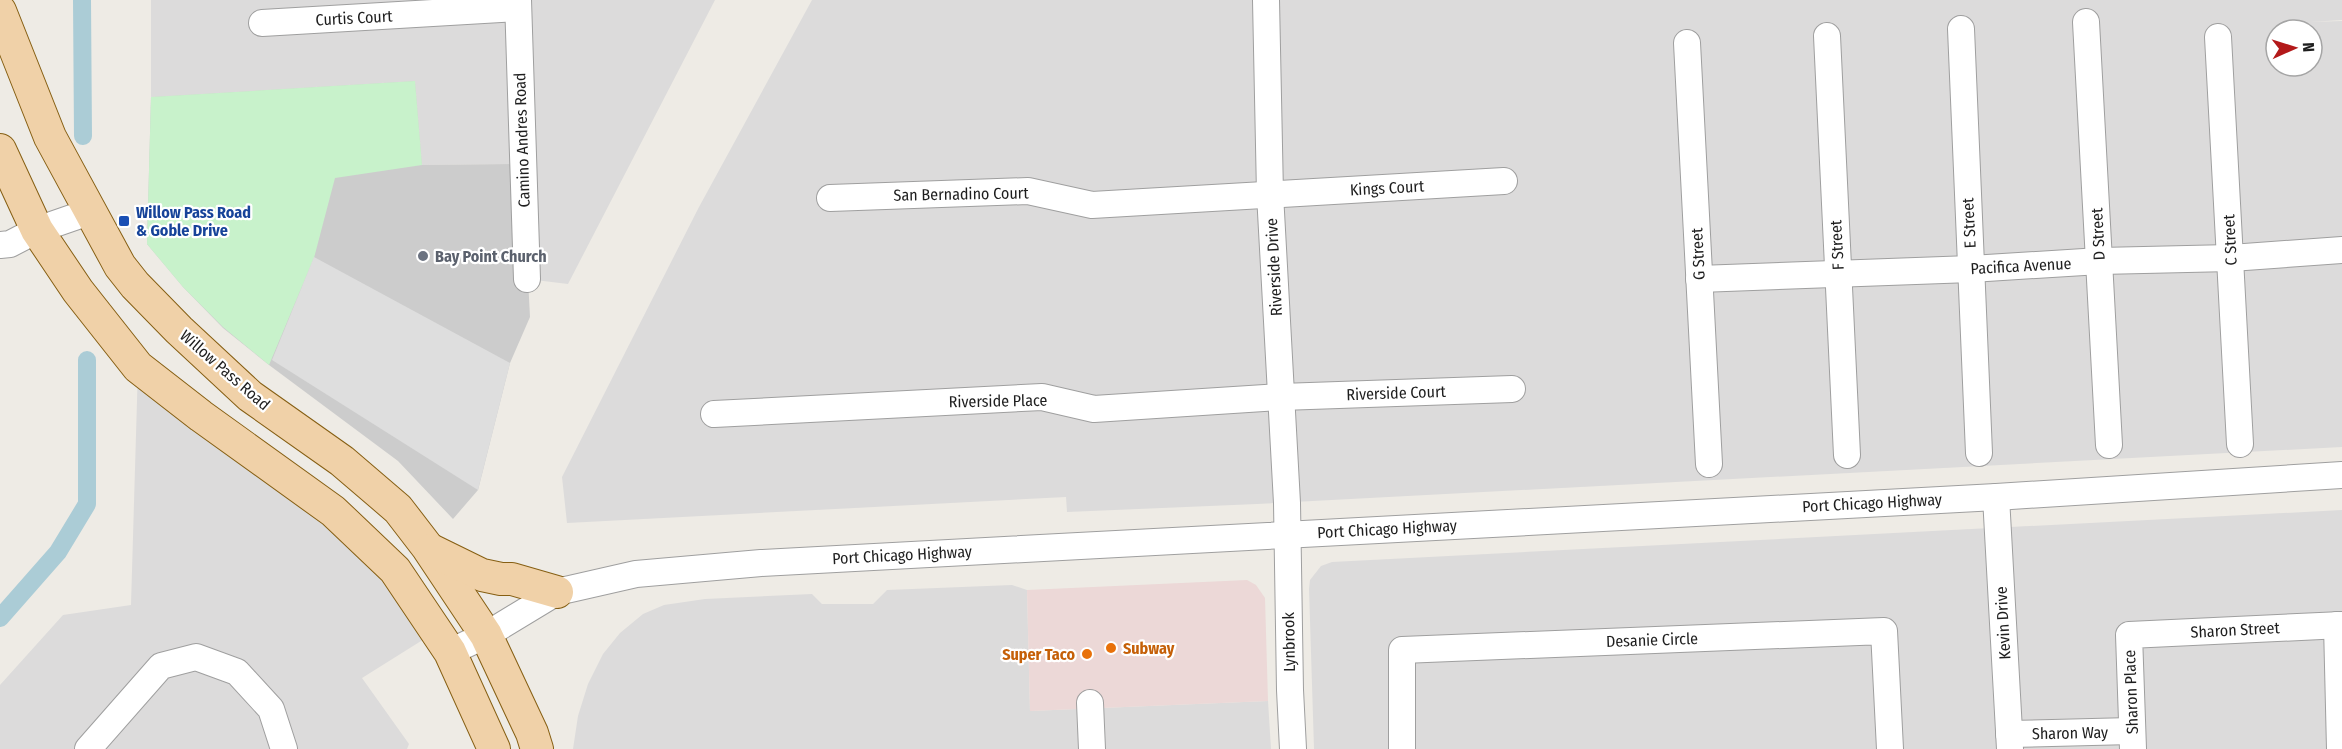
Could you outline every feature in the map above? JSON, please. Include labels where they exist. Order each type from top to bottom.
[{"type":"main road","name":"Willow Pass Road","points":[[0,11],[50,137],[120,267],[179,330],[250,396],[342,461],[398,509],[428,548],[486,635],[532,733],[537,749]]},
{"type":"main road","points":[[0,150],[37,230],[78,291],[138,367],[201,416],[333,511],[395,570],[450,652],[494,749]]},
{"type":"main road","points":[[428,548],[482,575],[512,579],[557,592]]},
{"type":"street","name":"Riverside Drive","points":[[1266,0],[1270,194],[1288,534]]},
{"type":"street","name":"Curtis Court","points":[[262,23],[518,4]]},
{"type":"street","name":"Camino Andres Road","points":[[518,4],[527,279]]},
{"type":"street","name":"D Street","points":[[2086,22],[2109,445]]},
{"type":"street","name":"E Street","points":[[1961,29],[1979,453]]},
{"type":"street","name":"F Street","points":[[1827,36],[1846,455]]},
{"type":"street","name":"C Street","points":[[2218,37],[2240,444]]},
{"type":"street","name":"G Street","points":[[1687,43],[1709,464]]},
{"type":"street","name":"Kings Court","points":[[1270,194],[1504,181]]},
{"type":"street","name":"San Bernadino Court","points":[[830,198],[1028,191],[1092,205],[1270,194]]},
{"type":"street","points":[[0,245],[10,244],[37,230],[89,212]]},
{"type":"street","name":"Pacifica Avenue","points":[[1699,279],[1971,269],[2100,261],[2231,258],[2342,250]]},
{"type":"street","name":"Riverside Court","points":[[1281,397],[1512,389]]},
{"type":"street","name":"Riverside Place","points":[[714,414],[1042,397],[1094,409],[1281,397]]},
{"type":"street","name":"Port Chicago Highway","points":[[450,652],[486,635],[557,592],[636,574],[760,563],[1996,497],[2342,476]]},
{"type":"street","name":"Kevin Drive","points":[[1996,497],[2009,741]]},
{"type":"street","name":"Lynbrook","points":[[1288,534],[1293,749]]},
{"type":"street","points":[[2339,625],[2340,749]]},
{"type":"street","name":"Sharon Street","points":[[2128,635],[2339,625]]},
{"type":"street","name":"Desanie Circle","points":[[1402,749],[1402,650],[1884,631],[1890,749]]},
{"type":"street","name":"Sharon Place","points":[[2128,635],[2133,740]]},
{"type":"street","points":[[88,749],[161,666],[196,657],[237,672],[271,709],[284,749]]},
{"type":"street","points":[[1090,703],[1092,749]]},
{"type":"street","name":"Sharon Way","points":[[2009,741],[2133,740]]},
{"type":"shaded area","points":[[151,0],[715,0],[568,284],[527,279],[522,164],[422,165],[415,81],[151,97]]},
{"type":"shaded area","points":[[812,0],[2342,0],[2342,20],[2264,18],[2264,78],[2324,78],[2324,22],[2342,21],[2342,447],[1257,504],[1067,512],[1066,497],[567,523],[562,477],[699,207]]},
{"type":"shaded area","name":"Bay Point Church","points":[[415,81],[422,165],[522,164],[530,317],[510,363],[478,490],[453,519],[398,461],[223,328],[183,287],[147,244],[151,97]]},
{"type":"shaded area","points":[[314,257],[510,363],[478,490],[272,360]]},
{"type":"shaded area","points":[[138,367],[333,511],[437,631],[362,678],[409,744],[407,749],[0,749],[0,685],[63,615],[131,605]]},
{"type":"shaded area","points":[[2342,510],[2342,749],[1314,749],[1309,589],[1310,580],[1321,566],[1332,562]]},
{"type":"shaded area","points":[[1247,580],[1256,585],[1265,598],[1268,701],[1030,711],[1027,590]]},
{"type":"shaded area","points":[[1012,585],[1027,590],[1030,711],[1268,701],[1271,749],[573,749],[578,716],[588,684],[603,654],[620,633],[643,614],[664,605],[705,599],[812,594],[822,604],[873,604],[887,590]]},
{"type":"green space","points":[[415,81],[422,165],[335,178],[314,258],[269,365],[223,327],[183,287],[147,244],[151,97]]},
{"type":"waterway","points":[[82,0],[83,136]]},
{"type":"waterway","points":[[0,618],[58,552],[87,504],[87,360]]},
{"type":"place","name":"Willow Pass Road & Goble Drive","points":[[124,221]]},
{"type":"place","name":"Bay Point Church","points":[[423,256]]},
{"type":"place","name":"Subway","points":[[1111,648]]},
{"type":"place","name":"Super Taco","points":[[1087,654]]}]
